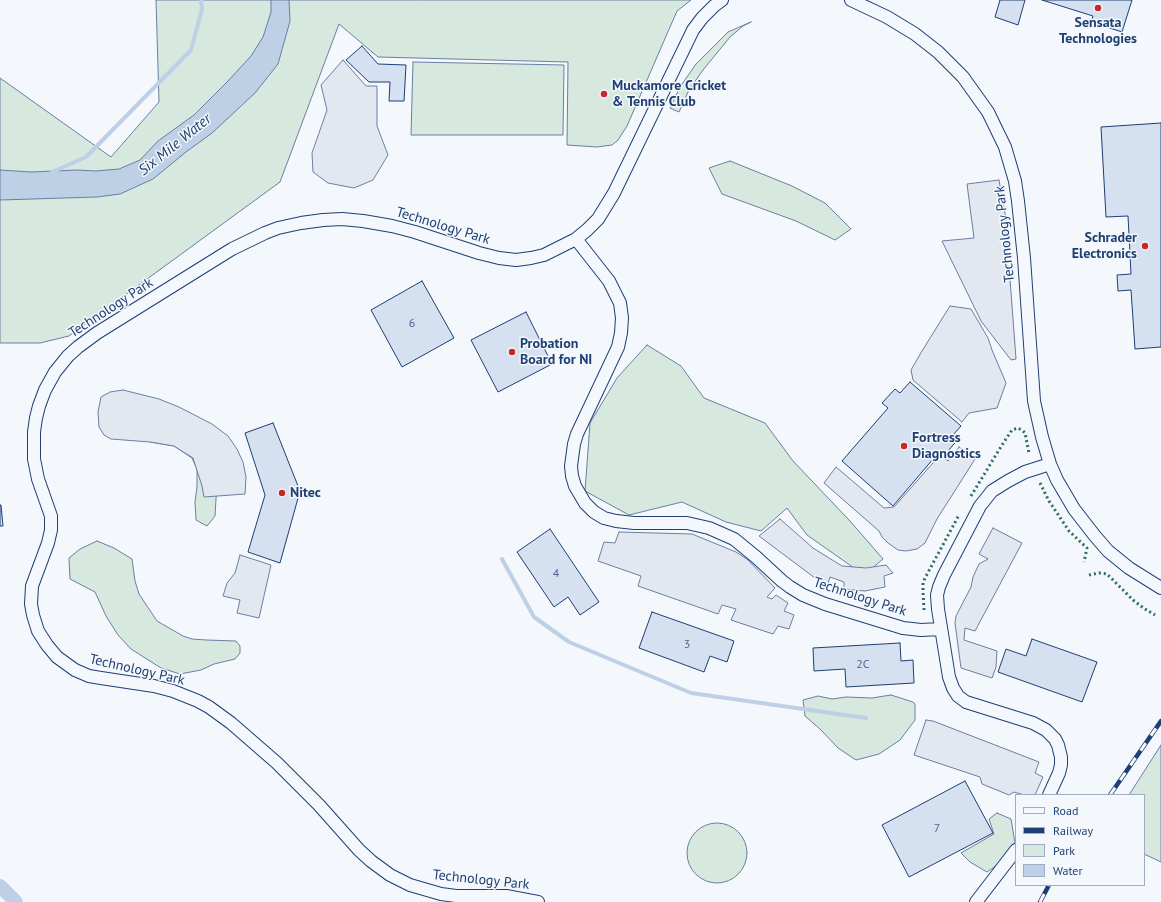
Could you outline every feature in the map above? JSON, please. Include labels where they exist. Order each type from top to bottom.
[{"type":"street","name":"Technology Park","points":[[538,902],[506,896],[456,896],[441,894],[410,885],[394,877],[371,861],[359,850],[319,805],[277,763],[231,723],[209,707],[173,691],[154,686],[89,676],[76,670],[58,657],[47,645],[38,631],[31,604],[32,586],[48,543],[51,530],[51,516],[41,489],[35,464],[34,432],[39,406],[55,372],[68,356],[78,347],[232,249],[278,228],[315,221],[342,219],[362,221],[392,226],[479,253],[516,260],[544,255],[576,239],[598,219],[614,193],[693,30],[702,18],[722,0]]},
{"type":"street","name":"Technology Park","points":[[851,0],[887,17],[915,34],[938,52],[963,77],[988,112],[1000,135],[1010,164],[1018,201],[1024,258],[1034,401],[1045,450],[1050,464],[1057,480],[1074,509],[1104,546],[1129,568],[1161,588]]},
{"type":"street","name":"Technology Park","points":[[576,239],[609,281],[620,303],[622,318],[622,333],[618,347],[577,434],[574,444],[571,466],[572,476],[575,486],[585,503],[594,512],[604,518],[616,521],[634,523],[687,523],[709,528],[734,538],[790,587],[825,604],[903,628],[921,630],[941,629]]},
{"type":"street","points":[[1049,794],[1061,765],[1060,750],[1055,739],[1046,730],[1033,723],[966,702],[958,696],[949,677],[937,595],[939,587],[980,506],[992,491],[1025,472],[1050,464]]},
{"type":"street","points":[[976,902],[1015,851]]},
{"type":"green space","points":[[156,0],[691,0],[677,11],[627,126],[618,140],[612,145],[597,147],[567,145],[568,62],[378,57],[339,24],[280,182],[69,336],[40,343],[0,343],[0,78],[111,157],[159,102]]},
{"type":"green space","points":[[751,22],[743,26],[730,37],[703,70],[689,90],[679,112],[670,108],[680,87],[696,64],[728,32]]},
{"type":"green space","points":[[413,62],[564,65],[563,135],[411,135]]},
{"type":"green space","points":[[730,161],[792,186],[825,203],[851,229],[835,240],[796,221],[722,194],[709,168]]},
{"type":"green space","points":[[647,345],[681,366],[704,398],[765,423],[793,461],[850,521],[883,559],[864,575],[807,535],[787,508],[761,531],[726,522],[682,502],[629,515],[585,491],[590,423],[617,378]]},
{"type":"green space","points":[[168,428],[217,482],[215,516],[207,526],[196,520],[195,502],[197,469],[192,458],[174,446],[150,442]]},
{"type":"green space","points":[[97,541],[114,548],[132,559],[135,581],[139,594],[157,621],[183,636],[192,639],[236,641],[240,646],[240,653],[235,659],[214,664],[201,670],[180,674],[161,668],[131,649],[118,635],[106,616],[95,592],[70,579],[69,558],[80,549]]},
{"type":"green space","points":[[891,695],[915,704],[915,720],[900,740],[879,754],[856,760],[838,748],[805,716],[803,700],[818,696],[832,699],[846,697],[872,698]]},
{"type":"green space","points":[[1161,745],[1161,862],[1145,854],[1145,794],[1130,794]]},
{"type":"green space","points":[[997,813],[1011,819],[1015,843],[1003,861],[987,872],[970,862],[961,853],[994,834],[989,819]]},
{"type":"green space","points":[[711,823],[723,823],[734,828],[742,836],[747,847],[745,865],[734,878],[723,883],[711,883],[700,878],[692,870],[687,859],[687,847],[692,836],[700,828]]},
{"type":"shaded area","points":[[343,60],[366,86],[377,86],[377,126],[388,155],[373,180],[354,188],[328,183],[313,172],[312,153],[327,110],[321,85]]},
{"type":"shaded area","points":[[999,180],[1006,219],[1007,262],[1010,279],[1016,359],[1011,360],[981,321],[942,241],[974,238],[967,184]]},
{"type":"shaded area","points":[[950,306],[971,309],[988,338],[1006,383],[997,408],[969,413],[962,422],[913,380],[911,370]]},
{"type":"shaded area","points":[[123,390],[159,399],[179,407],[212,424],[228,436],[237,449],[243,462],[246,477],[245,494],[204,497],[193,458],[174,446],[150,442],[111,439],[104,435],[99,427],[98,412],[101,397],[110,392]]},
{"type":"shaded area","points":[[959,447],[975,459],[937,519],[925,543],[917,549],[906,551],[898,550],[888,543],[879,531],[824,483],[836,467],[884,508],[894,507],[940,455],[948,461]]},
{"type":"shaded area","points":[[780,519],[813,548],[842,566],[866,568],[886,565],[893,573],[884,576],[885,587],[865,591],[844,589],[844,582],[830,577],[827,587],[759,536]]},
{"type":"shaded area","points":[[993,528],[1022,543],[975,631],[965,628],[964,640],[997,651],[996,667],[992,678],[961,668],[955,623],[956,616],[971,587],[973,577],[979,564],[988,559],[979,554]]},
{"type":"shaded area","points":[[619,532],[692,534],[736,552],[748,560],[775,588],[767,597],[772,599],[776,595],[788,603],[784,611],[794,615],[789,629],[778,626],[773,634],[731,620],[736,609],[722,605],[718,614],[638,586],[641,576],[598,561],[604,542],[615,543]]},
{"type":"shaded area","points":[[240,555],[271,565],[259,618],[237,613],[240,600],[223,596],[227,583],[235,573]]},
{"type":"shaded area","points":[[926,720],[933,721],[1039,762],[1035,773],[1043,777],[1035,794],[1021,794],[1014,792],[1009,795],[982,784],[980,777],[914,755]]},
{"type":"water","name":"Six Mile Water","points":[[271,0],[289,0],[290,21],[278,64],[255,93],[212,133],[153,179],[120,194],[97,197],[0,200],[0,170],[31,172],[77,170],[96,171],[119,169],[140,160],[158,141],[194,115],[251,56],[263,37],[271,12]]},
{"type":"building","points":[[1000,0],[1025,0],[1018,25],[995,17]]},
{"type":"building","name":"Sensata Technologies","points":[[1042,0],[1132,0],[1122,32],[1091,22],[1093,16]]},
{"type":"building","points":[[362,46],[378,64],[406,65],[404,101],[389,101],[390,82],[369,82],[346,60]]},
{"type":"building","name":"Schrader Electronics","points":[[1161,123],[1161,347],[1135,349],[1131,290],[1118,291],[1117,275],[1131,274],[1128,216],[1106,217],[1101,127]]},
{"type":"building","points":[[422,281],[454,338],[402,367],[371,310]]},
{"type":"building","name":"Probation Board for NI","points":[[526,312],[552,364],[498,392],[471,340]]},
{"type":"building","name":"Fortress Diagnostics","points":[[910,382],[961,426],[953,435],[958,439],[944,456],[939,452],[893,506],[842,461],[888,408],[882,403],[895,389],[900,393]]},
{"type":"building","name":"Nitec","points":[[273,423],[300,491],[280,563],[248,552],[265,495],[245,433]]},
{"type":"building","points":[[1,505],[3,526],[0,526]]},
{"type":"building","points":[[550,529],[599,602],[580,615],[568,597],[554,607],[517,552]]},
{"type":"building","points":[[652,612],[734,641],[727,662],[710,656],[704,672],[639,648]]},
{"type":"building","points":[[1032,639],[1097,662],[1082,702],[998,672],[1006,649],[1026,656]]},
{"type":"building","points":[[900,643],[901,661],[913,660],[914,683],[846,687],[845,669],[814,671],[813,648]]},
{"type":"building","points":[[965,781],[993,833],[909,877],[882,825]]},
{"type":"waterway","points":[[52,172],[86,157],[191,50],[202,9],[201,0]]},
{"type":"waterway","points":[[502,559],[534,617],[569,642],[691,693],[866,718]]},
{"type":"waterway","points":[[0,886],[16,902]]},
{"type":"railway","points":[[1111,794],[1161,721]]},
{"type":"railway","points":[[1040,902],[1048,886]]},
{"type":"hedge","points":[[971,496],[1012,430],[1018,428],[1025,433],[1029,453]]},
{"type":"hedge","points":[[1040,483],[1049,501],[1069,531],[1087,548],[1084,562]]},
{"type":"hedge","points":[[924,610],[923,583],[959,515]]},
{"type":"hedge","points":[[1089,575],[1099,573],[1107,574],[1133,600],[1155,615]]},
{"type":"place","name":"Sensata Technologies","points":[[1098,8]]},
{"type":"place","name":"Muckamore Cricket & Tennis Club","points":[[604,94]]},
{"type":"place","name":"Schrader Electronics","points":[[1145,246]]},
{"type":"place","name":"Probation Board for NI","points":[[512,352]]},
{"type":"place","name":"Fortress Diagnostics","points":[[904,446]]},
{"type":"place","name":"Nitec","points":[[282,493]]}]
